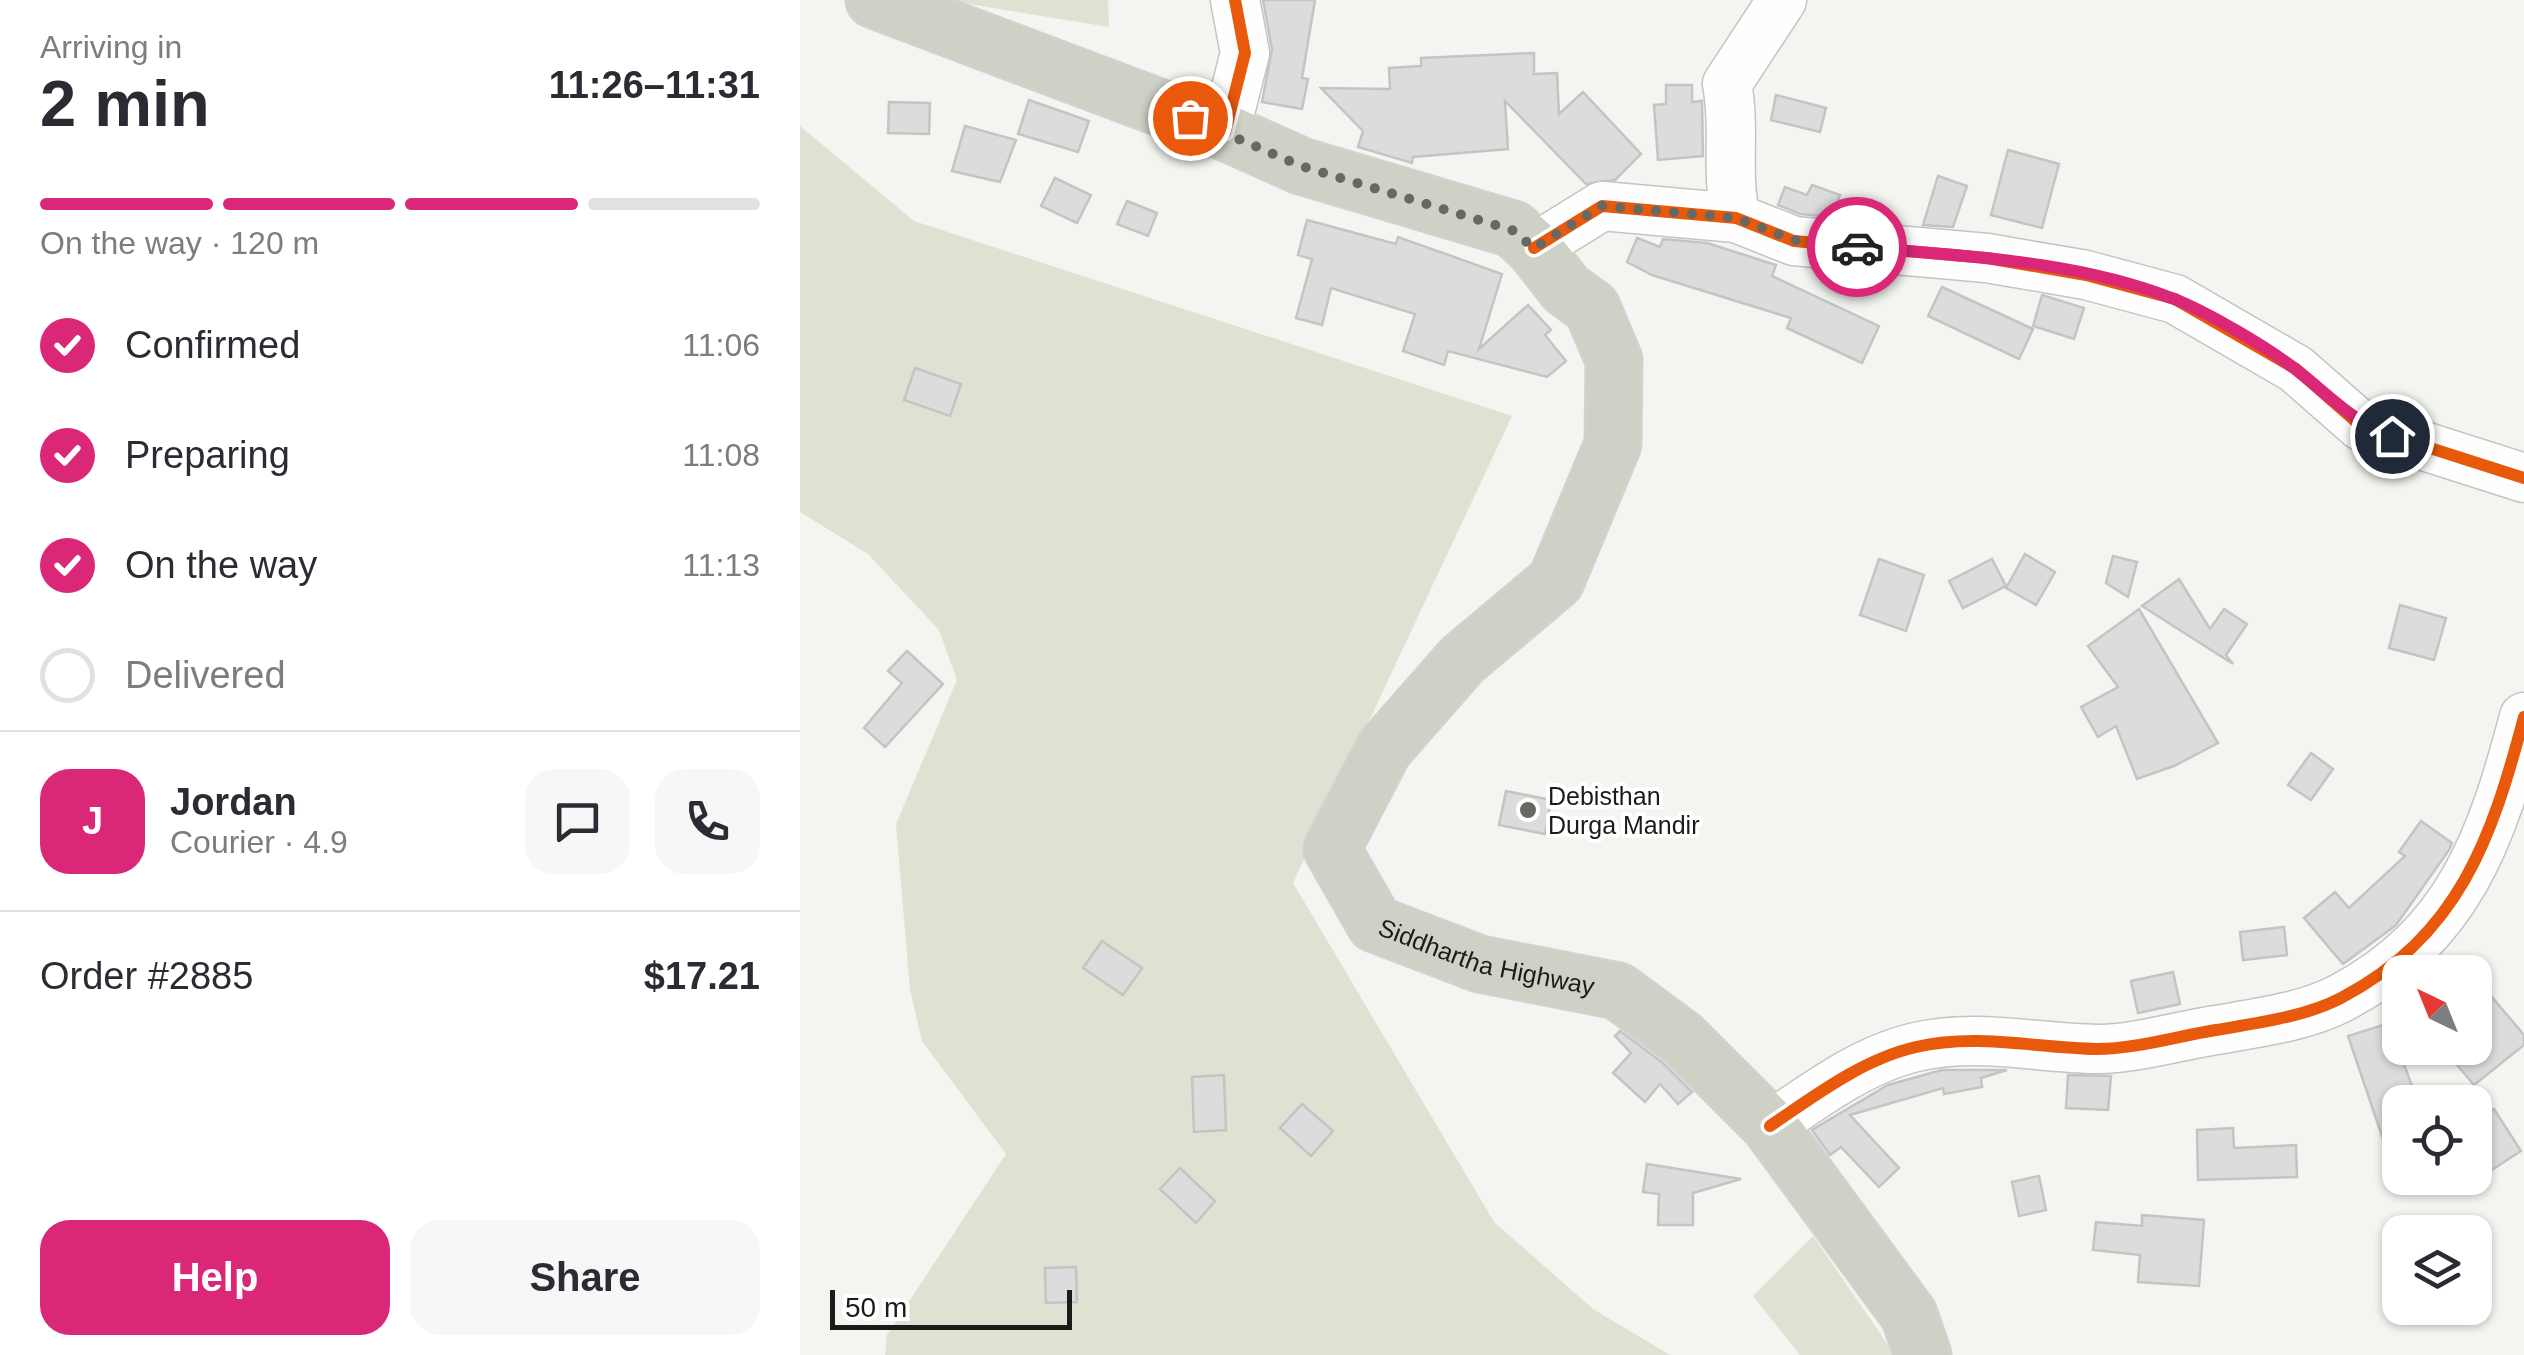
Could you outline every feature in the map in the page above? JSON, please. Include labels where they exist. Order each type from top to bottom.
[{"type":"highway","name":"Siddhartha Highway","points":[[874,0],[1226,132],[1301,166],[1497,224],[1534,248],[1566,289],[1592,308],[1614,360],[1613,444],[1556,580],[1462,660],[1384,750],[1332,849],[1374,924],[1480,964],[1618,992],[1682,1038],[1770,1126],[1909,1314],[1923,1355]]},
{"type":"street","points":[[1226,132],[1246,53],[1235,0]]},
{"type":"street","points":[[1736,218],[1728,188],[1732,110],[1727,84],[1782,0]]},
{"type":"street","points":[[1534,248],[1602,206],[1736,218],[1794,240],[1987,258],[2086,276],[2175,299],[2296,369],[2361,426],[2524,478]]},
{"type":"street","points":[[1770,1126],[1866,1067],[1914,1047],[2000,1039],[2099,1049],[2266,1021],[2339,999],[2410,951],[2462,892],[2506,784],[2524,717]]},
{"type":"green space","points":[[944,0],[1108,0],[1109,27]]},
{"type":"green space","points":[[800,126],[914,221],[1512,416],[1293,883],[1494,1222],[1593,1309],[1670,1355],[885,1355],[887,1335],[1006,1154],[922,1041],[910,990],[896,824],[957,680],[939,630],[868,554],[800,512]]},
{"type":"green space","points":[[1813,1236],[1895,1355],[1800,1355],[1753,1296]]},
{"type":"building","points":[[1263,0],[1315,0],[1302,78],[1308,79],[1302,109],[1262,102],[1272,49]]},
{"type":"building","points":[[1534,53],[1534,74],[1557,73],[1559,114],[1583,92],[1641,154],[1615,180],[1586,184],[1505,101],[1508,149],[1413,157],[1412,163],[1358,147],[1363,131],[1321,88],[1390,89],[1389,68],[1421,66],[1421,58]]},
{"type":"building","points":[[1666,85],[1692,85],[1692,102],[1702,101],[1703,156],[1658,160],[1654,105],[1666,104]]},
{"type":"building","points":[[1776,95],[1826,108],[1820,132],[1771,120]]},
{"type":"building","points":[[1029,100],[1089,121],[1078,152],[1018,134]]},
{"type":"building","points":[[889,102],[930,103],[929,134],[888,133]]},
{"type":"building","points":[[965,126],[1016,140],[1000,182],[952,171]]},
{"type":"building","points":[[2008,150],[2059,164],[2042,228],[1991,215]]},
{"type":"building","points":[[1938,176],[1967,186],[1953,227],[1923,225]]},
{"type":"building","points":[[1055,178],[1091,195],[1077,223],[1041,206]]},
{"type":"building","points":[[1812,185],[1840,195],[1832,217],[1800,214],[1778,205],[1785,187],[1807,195]]},
{"type":"building","points":[[1127,201],[1157,213],[1148,236],[1117,224]]},
{"type":"building","points":[[1307,220],[1396,244],[1398,237],[1502,274],[1479,349],[1528,305],[1551,330],[1545,335],[1566,361],[1547,377],[1448,351],[1444,365],[1403,351],[1415,314],[1331,288],[1322,325],[1296,318],[1312,259],[1298,255]]},
{"type":"building","points":[[1637,238],[1660,247],[1663,239],[1707,243],[1776,265],[1772,276],[1879,326],[1862,363],[1787,328],[1791,318],[1652,275],[1627,262]]},
{"type":"building","points":[[1942,287],[2033,329],[2019,359],[1928,316]]},
{"type":"building","points":[[2042,295],[2084,308],[2074,339],[2033,326]]},
{"type":"building","points":[[915,368],[961,384],[950,416],[904,400]]},
{"type":"building","points":[[2025,554],[2055,572],[2036,605],[2006,588]]},
{"type":"building","points":[[2113,556],[2137,562],[2128,597],[2106,583]]},
{"type":"building","points":[[1879,559],[1924,575],[1906,631],[1860,615]]},
{"type":"building","points":[[1992,559],[2006,586],[1963,608],[1949,581]]},
{"type":"building","points":[[2179,579],[2210,629],[2224,609],[2247,624],[2226,655],[2233,664],[2142,606]]},
{"type":"building","points":[[2400,605],[2446,618],[2434,660],[2389,648]]},
{"type":"building","points":[[2139,609],[2218,743],[2174,766],[2137,779],[2116,726],[2098,737],[2081,707],[2118,687],[2088,646]]},
{"type":"building","points":[[907,651],[943,684],[885,747],[864,728],[902,683],[888,671]]},
{"type":"building","points":[[2311,753],[2333,769],[2311,800],[2288,785]]},
{"type":"building","points":[[1506,791],[1551,800],[1545,834],[1499,825]]},
{"type":"building","points":[[2421,821],[2452,843],[2449,850],[2396,925],[2343,964],[2304,918],[2335,892],[2349,908],[2405,856],[2399,852]]},
{"type":"building","points":[[2284,927],[2287,955],[2243,960],[2240,932]]},
{"type":"building","points":[[1102,941],[1142,968],[1123,995],[1083,968]]},
{"type":"building","points":[[2173,972],[2180,1004],[2138,1013],[2131,981]]},
{"type":"building","points":[[2492,997],[2524,1035],[2524,1045],[2474,1085],[2457,1065],[2492,1065]]},
{"type":"building","points":[[2382,1025],[2382,1065],[2404,1065],[2412,1085],[2382,1085],[2382,1136],[2348,1036]]},
{"type":"building","points":[[1620,1031],[1663,1063],[1692,1092],[1678,1104],[1660,1084],[1645,1102],[1613,1073],[1631,1053],[1615,1036]]},
{"type":"building","points":[[1942,1070],[2007,1070],[1981,1078],[1982,1087],[1944,1094],[1943,1088],[1850,1115],[1899,1168],[1879,1187],[1841,1147],[1830,1155],[1812,1130],[1888,1085]]},
{"type":"building","points":[[1224,1075],[1226,1130],[1194,1132],[1192,1077]]},
{"type":"building","points":[[2068,1075],[2111,1076],[2108,1110],[2066,1108]]},
{"type":"building","points":[[1302,1104],[1333,1131],[1311,1156],[1280,1128]]},
{"type":"building","points":[[2492,1110],[2521,1151],[2492,1170]]},
{"type":"building","points":[[2233,1128],[2234,1148],[2296,1145],[2297,1177],[2198,1180],[2197,1130]]},
{"type":"building","points":[[1647,1164],[1741,1179],[1693,1193],[1693,1225],[1658,1225],[1659,1194],[1643,1192]]},
{"type":"building","points":[[1180,1168],[1215,1201],[1196,1223],[1160,1189]]},
{"type":"building","points":[[2039,1176],[2046,1210],[2019,1216],[2012,1182]]},
{"type":"building","points":[[2142,1215],[2204,1220],[2199,1286],[2138,1282],[2140,1255],[2093,1250],[2096,1222],[2142,1226]]},
{"type":"building","points":[[1076,1267],[1077,1302],[1046,1303],[1045,1268]]},
{"type":"cycle path","points":[[1225,132],[1245,53],[1235,0]]},
{"type":"cycle path","points":[[1534,248],[1602,206],[1736,218],[1794,241],[1987,258],[2086,275],[2175,299],[2296,369],[2361,426],[2524,478]]},
{"type":"cycle path","points":[[1770,1126],[1858,1069],[1916,1047],[1961,1041],[2097,1049],[2126,1047],[2280,1018],[2341,998],[2415,945],[2465,880],[2498,803],[2524,717]]},
{"type":"way so far","points":[[1190,118],[1301,166],[1512,230],[1534,248],[1602,206],[1736,218],[1794,240],[1857,247]]},
{"type":"place","name":"Debisthan Durga Mandir","points":[[1528,810]]},
{"type":"route","points":[[1857,247],[1987,258],[2086,276],[2175,299],[2296,369],[2361,426],[2392,436]]}]
